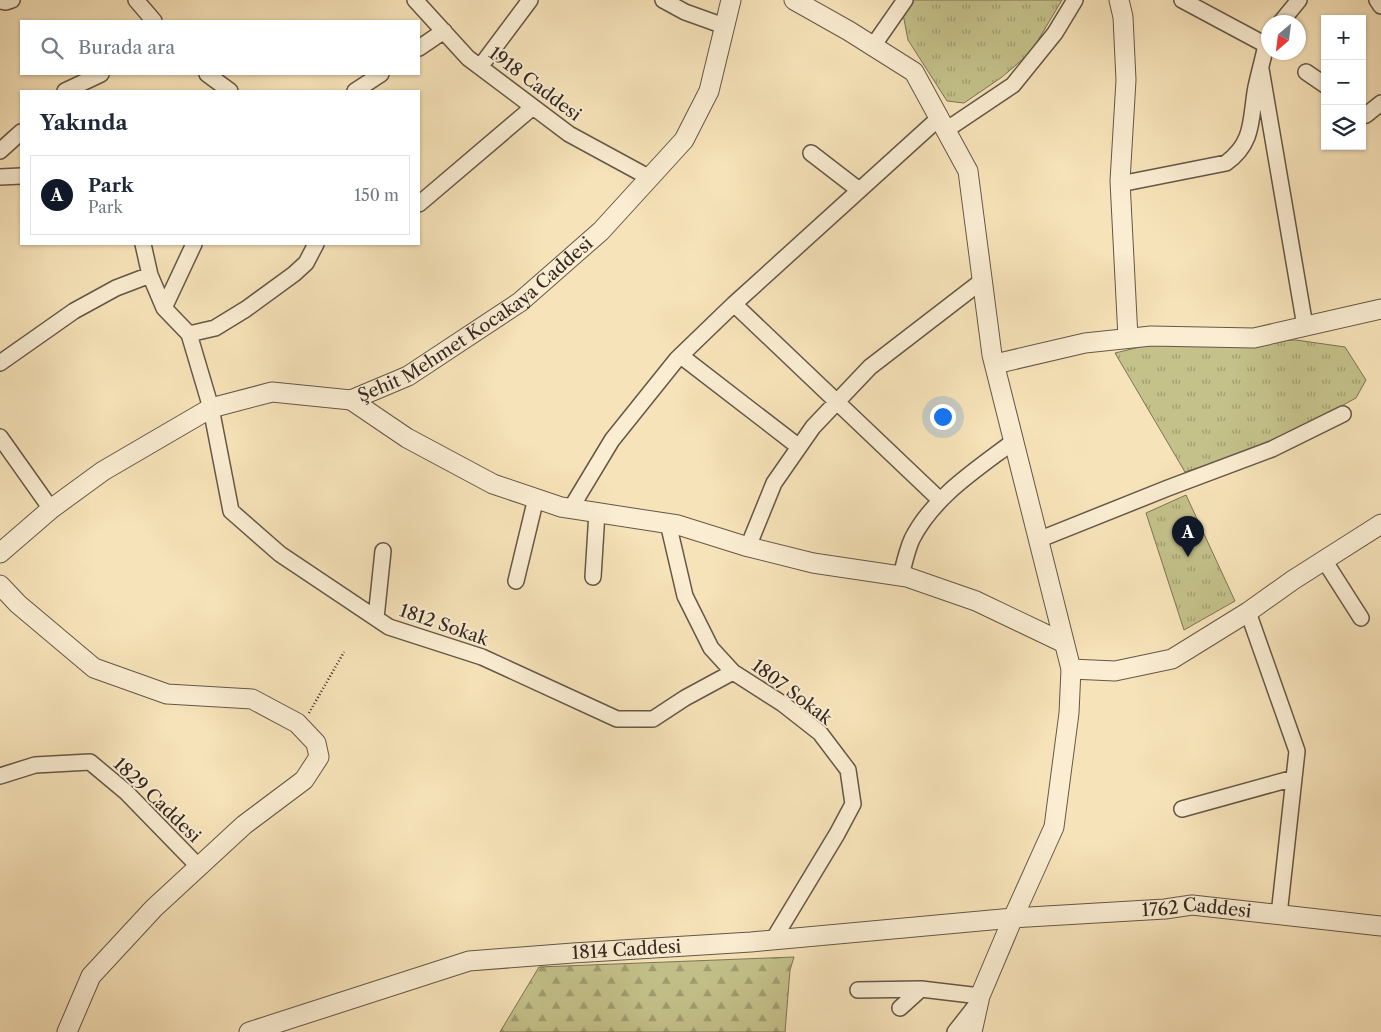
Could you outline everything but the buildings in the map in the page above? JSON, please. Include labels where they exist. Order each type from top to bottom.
[{"type":"street","points":[[0,1],[12,0]]},
{"type":"street","points":[[136,0],[153,20]]},
{"type":"street","name":"1918 Caddesi","points":[[414,0],[468,58],[570,134],[650,178]]},
{"type":"street","points":[[480,67],[530,0]]},
{"type":"street","points":[[663,0],[685,12],[724,26]]},
{"type":"street","name":"Şehit Mehmet Kocakaya Caddesi","points":[[0,553],[51,509],[103,471],[211,408],[272,392],[352,400],[408,376],[520,302],[601,231],[684,140],[710,91],[731,0]]},
{"type":"street","points":[[794,0],[914,72],[968,171],[995,364],[1071,669],[1069,713],[1054,827],[978,1000],[969,1031]]},
{"type":"street","points":[[873,46],[905,0]]},
{"type":"street","points":[[572,508],[612,440],[681,356],[734,304],[860,190],[943,124],[1013,85],[1055,33],[1075,0]]},
{"type":"street","points":[[1119,0],[1123,17],[1126,80],[1120,184],[1128,338]]},
{"type":"street","points":[[1182,0],[1261,41]]},
{"type":"street","points":[[1287,15],[1299,0]]},
{"type":"street","points":[[1377,0],[1381,6]]},
{"type":"street","points":[[420,47],[444,31]]},
{"type":"street","points":[[1120,184],[1226,163],[1234,157],[1241,150],[1251,130],[1256,86],[1263,60]]},
{"type":"street","points":[[1260,69],[1305,326]]},
{"type":"street","points":[[1306,72],[1321,82]]},
{"type":"street","points":[[67,90],[99,75]]},
{"type":"street","points":[[208,75],[229,90]]},
{"type":"street","points":[[357,90],[379,75]]},
{"type":"street","points":[[1366,115],[1381,103]]},
{"type":"street","points":[[420,203],[533,107]]},
{"type":"street","points":[[0,151],[20,133]]},
{"type":"street","points":[[811,153],[860,190]]},
{"type":"street","points":[[0,177],[20,176]]},
{"type":"street","points":[[143,245],[150,275],[164,308],[189,334],[215,328],[246,309],[306,263],[315,245]]},
{"type":"street","points":[[164,308],[194,245]]},
{"type":"street","points":[[0,363],[74,311],[116,288],[150,275]]},
{"type":"street","points":[[748,547],[774,483],[813,427],[870,367],[983,280]]},
{"type":"street","points":[[734,304],[940,500]]},
{"type":"street","points":[[995,364],[1085,343],[1128,338],[1151,336],[1254,338],[1381,309]]},
{"type":"street","name":"1812 Sokak","points":[[189,334],[211,408],[231,511],[280,554],[389,627],[482,657],[618,719],[653,718],[733,672]]},
{"type":"street","points":[[681,356],[799,447]]},
{"type":"street","points":[[352,400],[407,438],[493,484],[561,507],[668,523],[748,547],[812,563],[907,577],[976,601],[1064,643]]},
{"type":"street","points":[[1038,540],[1272,449],[1342,414]]},
{"type":"street","points":[[0,437],[51,509]]},
{"type":"street","points":[[901,576],[912,540],[931,510],[948,491],[1014,441]]},
{"type":"street","points":[[516,581],[536,498]]},
{"type":"street","points":[[593,577],[597,512]]},
{"type":"street","name":"1807 Sokak","points":[[668,523],[685,596],[710,648],[733,672],[782,704],[820,733],[848,770],[853,804],[773,940]]},
{"type":"street","points":[[1071,669],[1115,672],[1172,659],[1248,612],[1293,580],[1381,524]]},
{"type":"street","points":[[376,618],[383,551]]},
{"type":"street","points":[[1324,560],[1361,618]]},
{"type":"street","points":[[0,585],[18,604],[94,668],[167,694],[252,699],[297,723],[316,743],[319,757],[304,780],[244,825],[154,908],[91,976],[67,1032]]},
{"type":"street","points":[[1248,612],[1297,751],[1279,915]]},
{"type":"street","name":"1829 Caddesi","points":[[0,776],[35,765],[90,762],[126,792],[199,867]]},
{"type":"street","points":[[1182,809],[1294,778]]},
{"type":"street","name":"1762 Caddesi","points":[[1013,918],[1165,909],[1192,905],[1381,926]]},
{"type":"street","name":"1814 Caddesi","points":[[250,1032],[469,961],[773,940],[1013,918]]},
{"type":"street","points":[[858,990],[921,989],[978,1000]]},
{"type":"street","points":[[900,1008],[921,989]]},
{"type":"path","points":[[301,727],[344,652]]},
{"type":"green space","points":[[914,0],[1062,0],[1031,52],[1002,77],[964,103],[947,101],[908,40],[903,14]]},
{"type":"green space","points":[[1296,340],[1345,347],[1366,380],[1356,398],[1272,444],[1185,472],[1115,353],[1152,344]]},
{"type":"green space","points":[[1186,495],[1235,601],[1184,630],[1146,513]]},
{"type":"green space","points":[[794,957],[790,970],[785,1032],[500,1032],[539,967]]},
{"type":"place","name":"Park","points":[[1188,557]]}]
